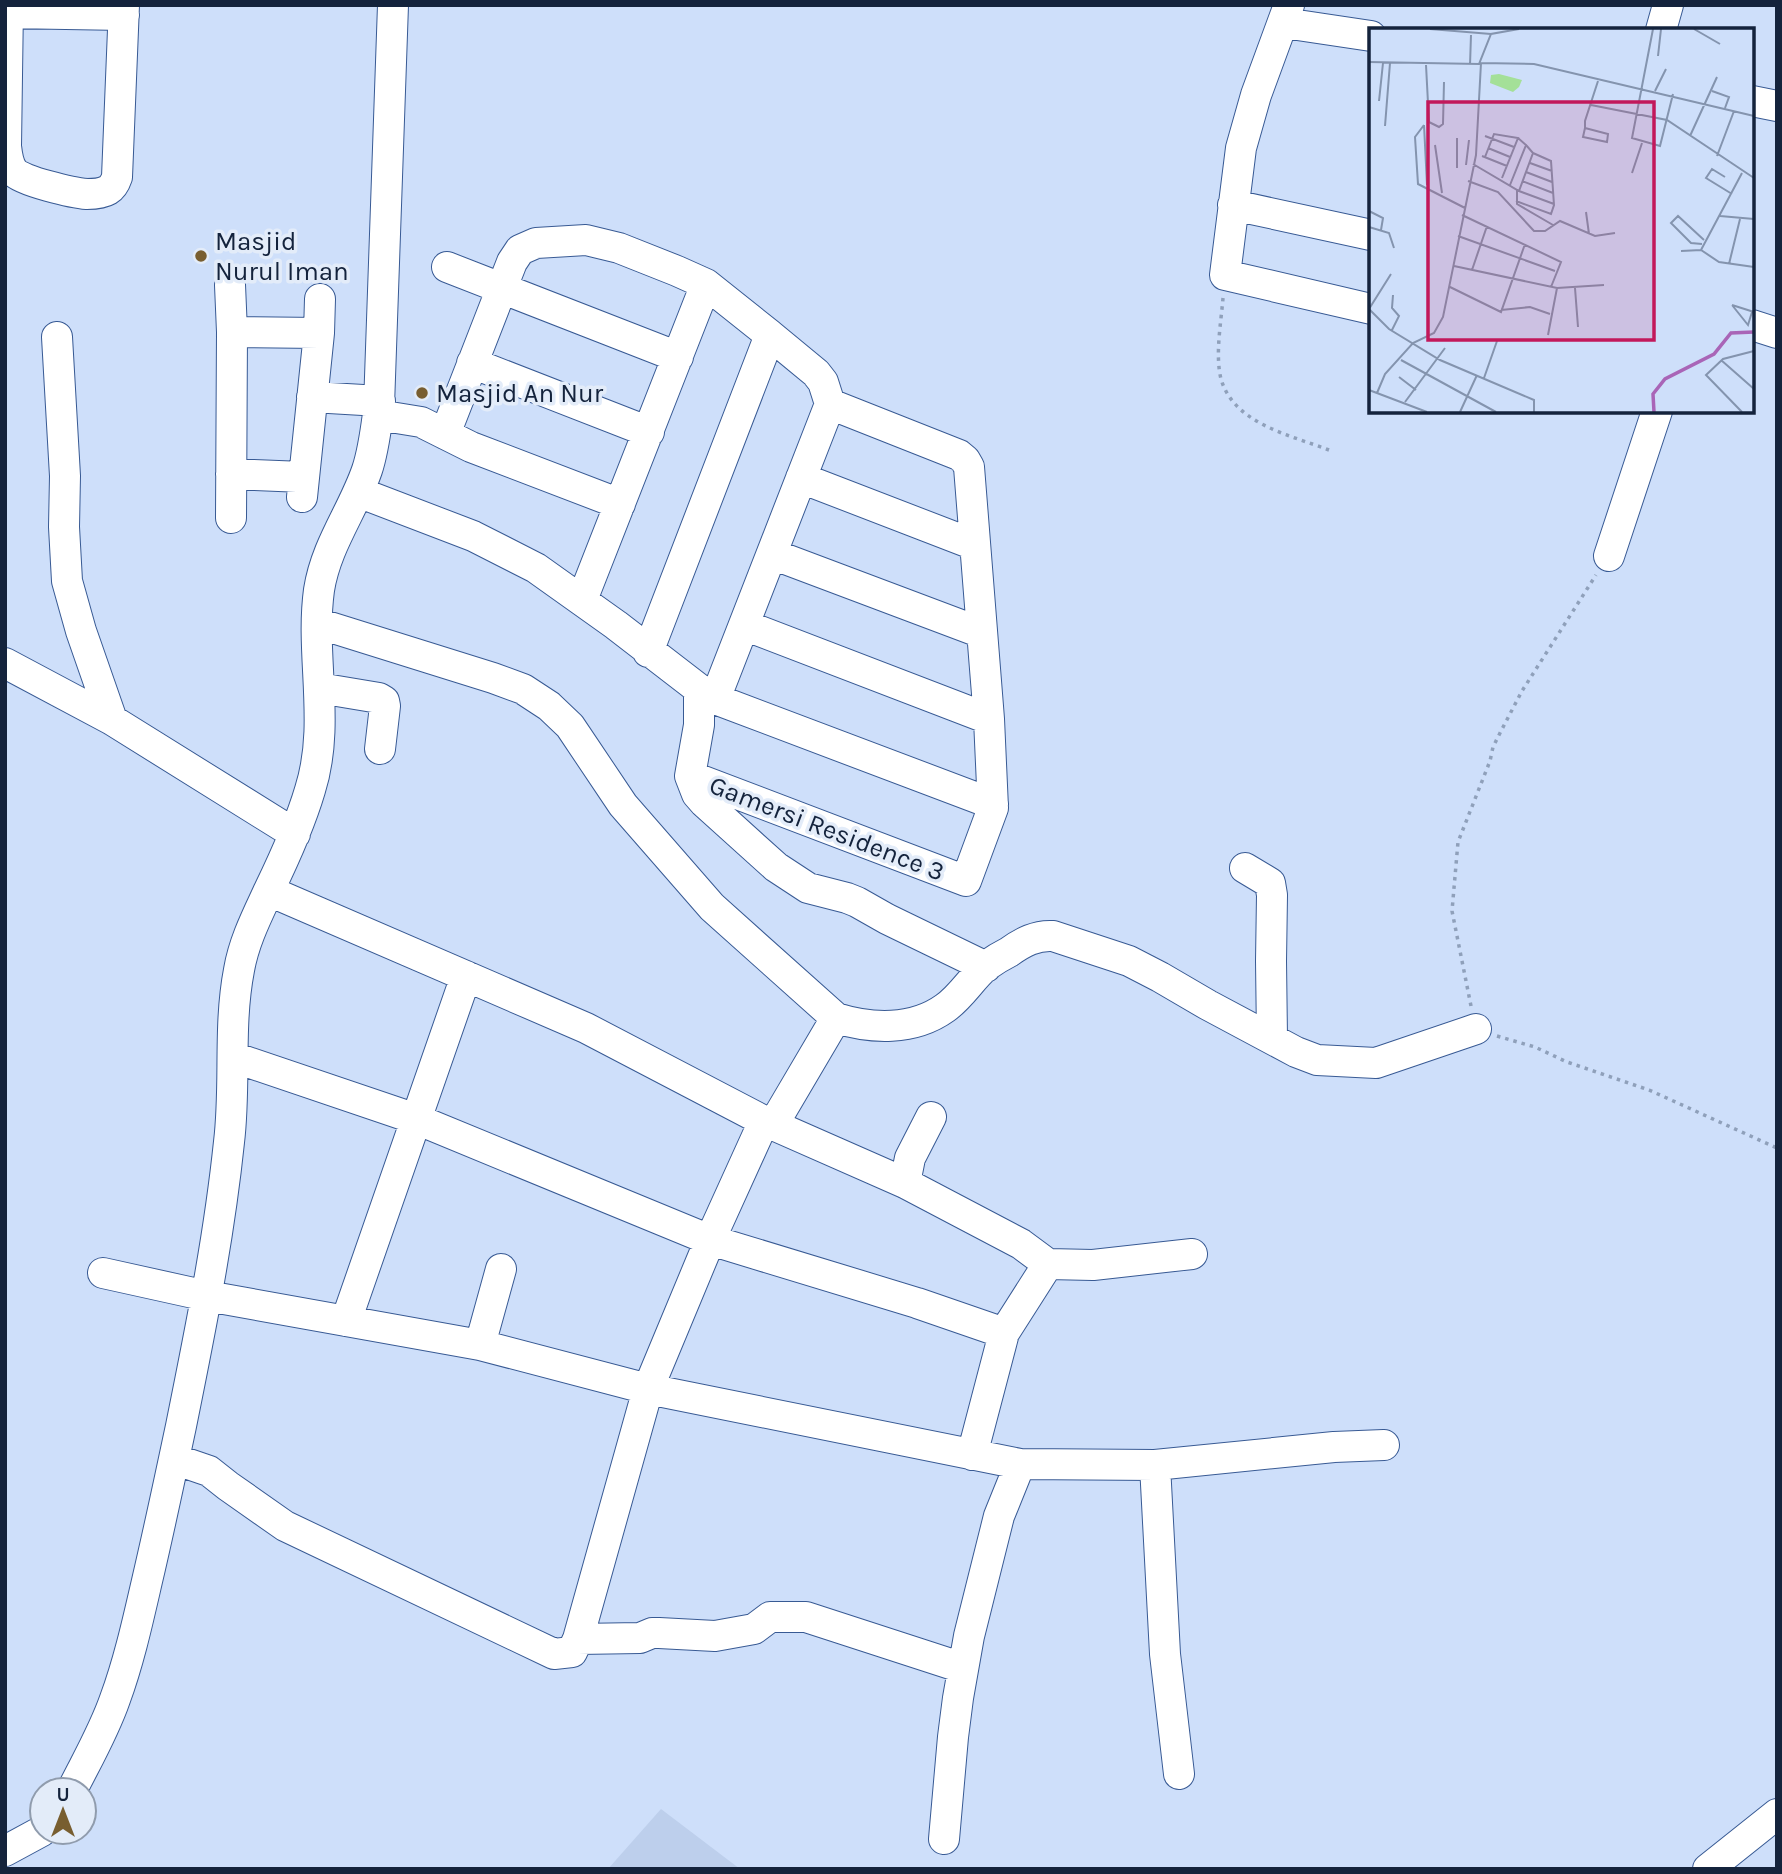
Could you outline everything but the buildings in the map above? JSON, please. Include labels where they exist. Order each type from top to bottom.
[{"type":"street","points":[[79,1776],[103,1730],[116,1697],[138,1623],[207,1296],[229,1143],[235,995],[240,966],[250,930],[295,834],[311,788],[318,759],[321,721],[317,623],[319,590],[325,561],[358,492],[374,445],[378,412],[393,5]]},
{"type":"street","points":[[1662,28],[1668,5]]},
{"type":"street","points":[[8,9],[124,10],[117,177],[115,184],[107,191],[86,194],[46,185],[15,174],[8,160],[6,146],[8,9]]},
{"type":"street","points":[[1369,35],[1287,14],[1256,95],[1241,148],[1225,275],[1369,309]]},
{"type":"street","points":[[1754,100],[1777,106]]},
{"type":"street","points":[[1233,205],[1369,235]]},
{"type":"street","points":[[445,434],[515,256],[520,250],[536,243],[586,240],[619,248],[706,284],[816,373],[823,382],[830,404]]},
{"type":"street","points":[[447,267],[678,357]]},
{"type":"street","points":[[582,600],[706,284]]},
{"type":"street","points":[[230,285],[231,518]]},
{"type":"street","points":[[231,474],[302,487],[319,333],[320,299]]},
{"type":"street","points":[[1754,326],[1777,332]]},
{"type":"street","points":[[232,332],[319,333]]},
{"type":"street","points":[[648,652],[770,335]]},
{"type":"street","points":[[57,337],[65,476],[67,581],[80,631],[112,720]]},
{"type":"street","points":[[472,363],[649,432]]},
{"type":"street","name":"Gamersi Residence 3","points":[[690,776],[966,881],[993,804],[969,467],[959,455],[830,404],[744,625],[707,694],[698,725],[690,776],[697,794],[704,802],[776,867],[808,888],[847,898],[986,967]]},
{"type":"street","points":[[311,405],[378,412],[421,422],[471,447],[620,504]]},
{"type":"street","points":[[1609,556],[1656,413]]},
{"type":"street","points":[[801,478],[975,545]]},
{"type":"street","points":[[358,492],[487,542],[536,568],[707,694],[993,804]]},
{"type":"street","points":[[772,554],[982,633]]},
{"type":"street","points":[[317,623],[492,678],[523,690],[549,706],[570,726],[623,805],[712,907],[836,1018],[858,1025],[886,1027],[920,1020],[944,1009],[986,967],[1041,935],[1053,936],[1129,961],[1296,1052],[1317,1060],[1376,1063],[1476,1029]]},
{"type":"street","points":[[744,625],[989,719]]},
{"type":"street","points":[[5,663],[112,720],[295,834]]},
{"type":"street","points":[[319,688],[384,701],[380,748]]},
{"type":"street","points":[[1245,868],[1270,883],[1272,895],[1272,1038]]},
{"type":"street","points":[[269,891],[586,1028],[769,1123],[905,1183],[1021,1244],[1048,1264],[1093,1265],[1192,1254]]},
{"type":"street","points":[[346,1321],[466,976]]},
{"type":"street","points":[[174,1459],[209,1471],[285,1526],[554,1654],[572,1652],[578,1639],[648,1388],[710,1240],[769,1123],[836,1018]]},
{"type":"street","points":[[233,1057],[416,1119],[710,1240],[917,1303],[1004,1333]]},
{"type":"street","points":[[905,1183],[910,1158],[931,1117]]},
{"type":"street","points":[[972,1455],[1004,1333],[1048,1264]]},
{"type":"street","points":[[480,1345],[500,1269]]},
{"type":"street","points":[[103,1273],[207,1296],[480,1345],[648,1388],[1020,1464],[1155,1465],[1334,1447],[1384,1445]]},
{"type":"street","points":[[944,1839],[953,1737],[963,1668],[999,1516],[1020,1464]]},
{"type":"street","points":[[1155,1465],[1165,1654],[1179,1774]]},
{"type":"street","points":[[578,1639],[640,1638],[652,1633],[715,1636],[754,1629],[770,1617],[806,1617],[963,1668]]},
{"type":"street","points":[[1708,1869],[1777,1814]]},
{"type":"path","points":[[1225,275],[1219,342],[1221,377],[1228,396],[1240,411],[1256,422],[1329,450]]},
{"type":"path","points":[[1609,556],[1522,691],[1493,747],[1458,842],[1452,911],[1476,1029],[1535,1046],[1567,1062],[1649,1090],[1777,1148]]},
{"type":"shaded area","points":[[661,1809],[740,1869],[608,1869]]},
{"type":"place","name":"Masjid Nurul Iman","points":[[201,256]]},
{"type":"place","name":"Masjid An Nur","points":[[422,393]]}]
